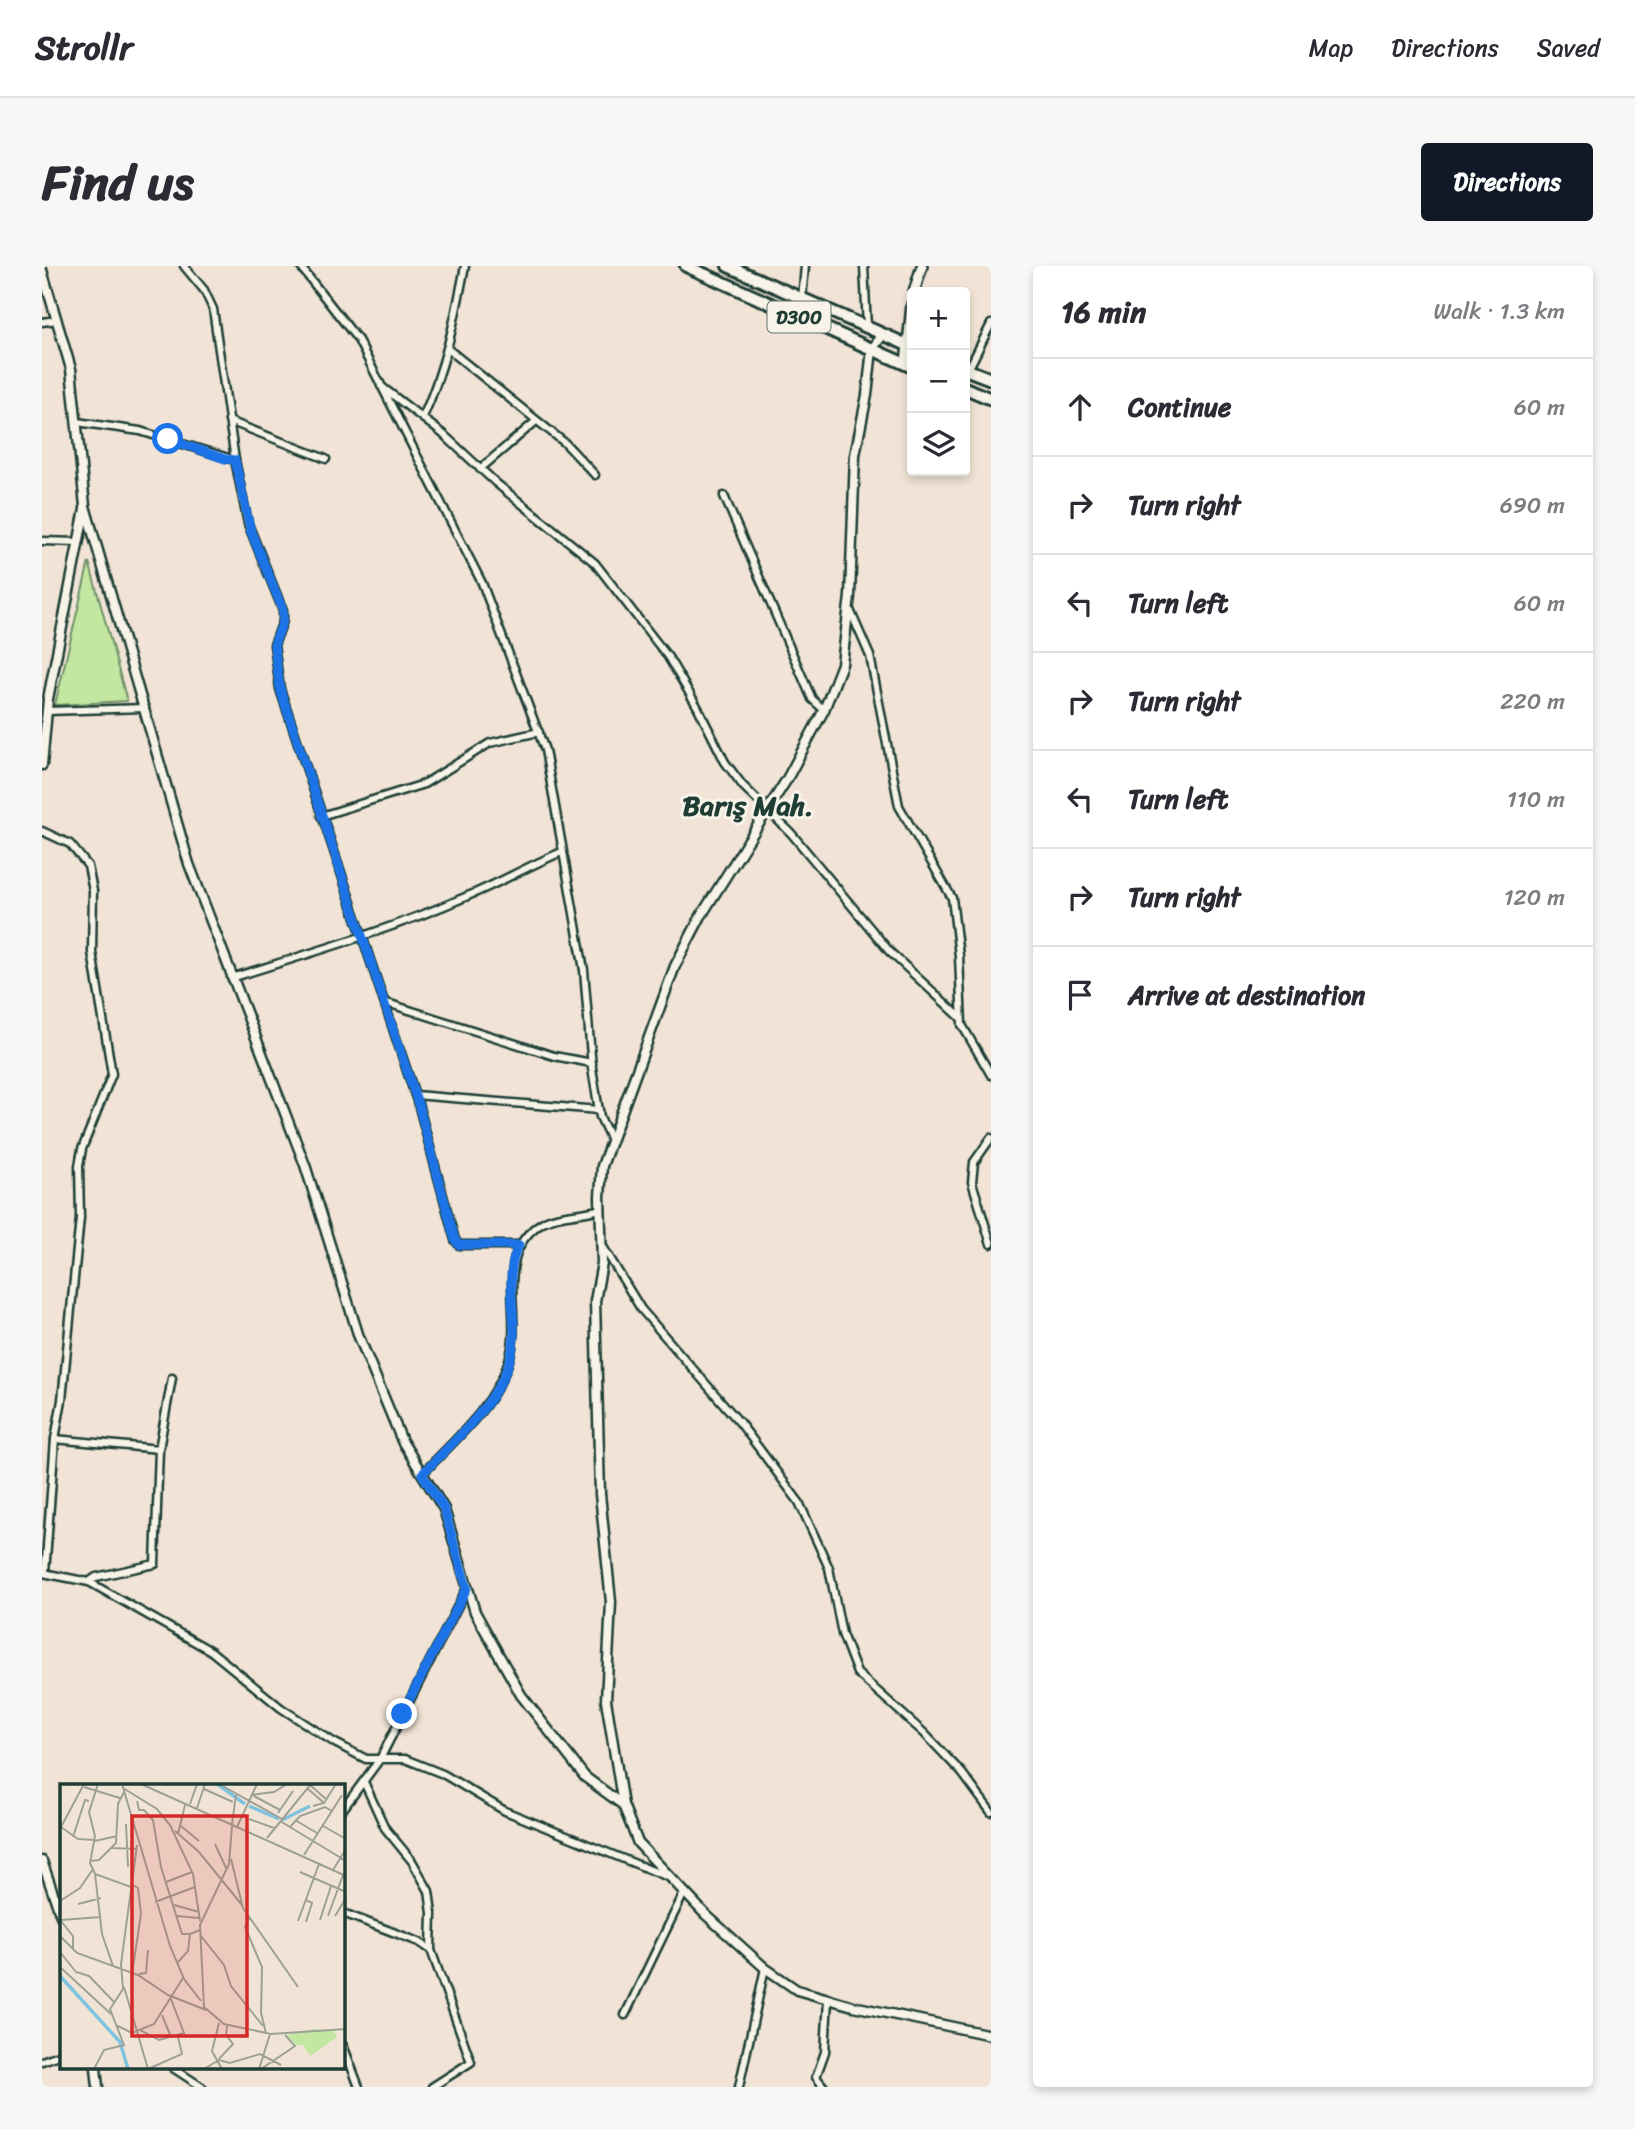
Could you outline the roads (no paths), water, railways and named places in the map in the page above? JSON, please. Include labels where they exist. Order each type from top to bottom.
[{"type":"highway","name":"D300","points":[[686,266],[907,365]]},
{"type":"highway","name":"D300","points":[[728,266],[867,330],[907,345]]},
{"type":"highway","points":[[970,371],[991,379]]},
{"type":"highway","points":[[970,390],[991,399]]},
{"type":"main road","points":[[916,287],[922,266]]},
{"type":"street","points":[[184,266],[204,290],[212,309],[235,460],[251,532],[283,610],[283,621],[274,645],[280,689],[415,1095],[455,1240],[459,1245],[519,1245]]},
{"type":"street","points":[[300,266],[358,340],[482,583],[539,732],[545,750],[584,970],[599,1110],[611,1140]]},
{"type":"street","points":[[423,417],[438,384],[448,349],[465,266]]},
{"type":"street","points":[[802,300],[805,266]]},
{"type":"street","points":[[864,266],[867,330]]},
{"type":"street","points":[[42,270],[71,369],[85,506],[189,864],[305,1165],[359,1338],[402,1441],[444,1509],[475,1612],[521,1695],[585,1777],[623,1805]]},
{"type":"street","points":[[42,323],[57,320]]},
{"type":"street","points":[[970,362],[991,324]]},
{"type":"street","points":[[882,336],[872,349],[867,396],[855,454],[849,609],[842,664],[824,710],[769,808],[701,916],[675,966],[602,1166],[602,1263],[595,1301],[600,1494],[611,1602],[606,1700],[623,1805],[638,1843],[684,1893],[765,1968],[797,1990],[991,2035]]},
{"type":"street","points":[[448,349],[505,393],[535,422],[565,443],[595,475]]},
{"type":"street","points":[[380,386],[423,417],[480,469],[595,563],[611,581],[668,657],[726,762],[743,786],[769,808],[890,952],[961,1018],[991,1075]]},
{"type":"street","points":[[229,421],[326,459]]},
{"type":"street","points":[[77,422],[140,430],[235,460]]},
{"type":"street","points":[[480,469],[535,422]]},
{"type":"street","points":[[724,496],[813,699],[824,710]]},
{"type":"street","points":[[42,765],[47,711],[46,687],[85,506]]},
{"type":"street","points":[[42,541],[79,542]]},
{"type":"street","points":[[849,609],[870,656],[899,806],[952,898],[959,956],[961,1018]]},
{"type":"street","points":[[47,711],[145,708]]},
{"type":"street","points":[[321,816],[424,784],[490,743],[539,732]]},
{"type":"street","points":[[42,831],[70,844],[88,866],[93,891],[92,952],[112,1074],[82,1149],[79,1166],[80,1218],[62,1400],[55,1439],[44,1573],[89,1582],[211,1651],[281,1708],[335,1743],[366,1759],[405,1759],[443,1774],[505,1811],[668,1877]]},
{"type":"street","points":[[231,978],[361,937],[471,895],[507,875],[562,852]]},
{"type":"street","points":[[384,1002],[554,1056],[592,1063]]},
{"type":"street","points":[[415,1095],[599,1110]]},
{"type":"street","points":[[991,1138],[975,1162],[972,1182],[991,1244]]},
{"type":"street","points":[[422,1474],[451,1445],[502,1380],[514,1338],[512,1279],[514,1254],[519,1245],[542,1223],[600,1209]]},
{"type":"street","points":[[601,1244],[641,1310],[740,1423],[799,1503],[829,1568],[842,1634],[857,1674],[924,1733],[962,1773],[991,1812]]},
{"type":"street","points":[[89,1582],[96,1577],[155,1564],[159,1449],[172,1378]]},
{"type":"street","points":[[55,1439],[159,1449]]},
{"type":"street","points":[[345,1806],[380,1759],[467,1588]]},
{"type":"street","points":[[364,1782],[384,1828],[412,1861],[429,1891],[432,1913],[431,1950],[471,2062],[432,2087]]},
{"type":"street","points":[[42,1861],[60,1913]]},
{"type":"street","points":[[625,2015],[684,1893]]},
{"type":"street","points":[[345,1914],[419,1942],[431,1950]]},
{"type":"street","points":[[739,2087],[765,1968]]},
{"type":"street","points":[[824,2087],[816,2077],[824,2052],[828,1999]]},
{"type":"street","points":[[345,2050],[359,2087]]},
{"type":"street","points":[[42,2061],[60,2054]]},
{"type":"street","points":[[176,2070],[202,2087]]},
{"type":"district","name":"Barış Mah.","points":[[748,805]]}]
